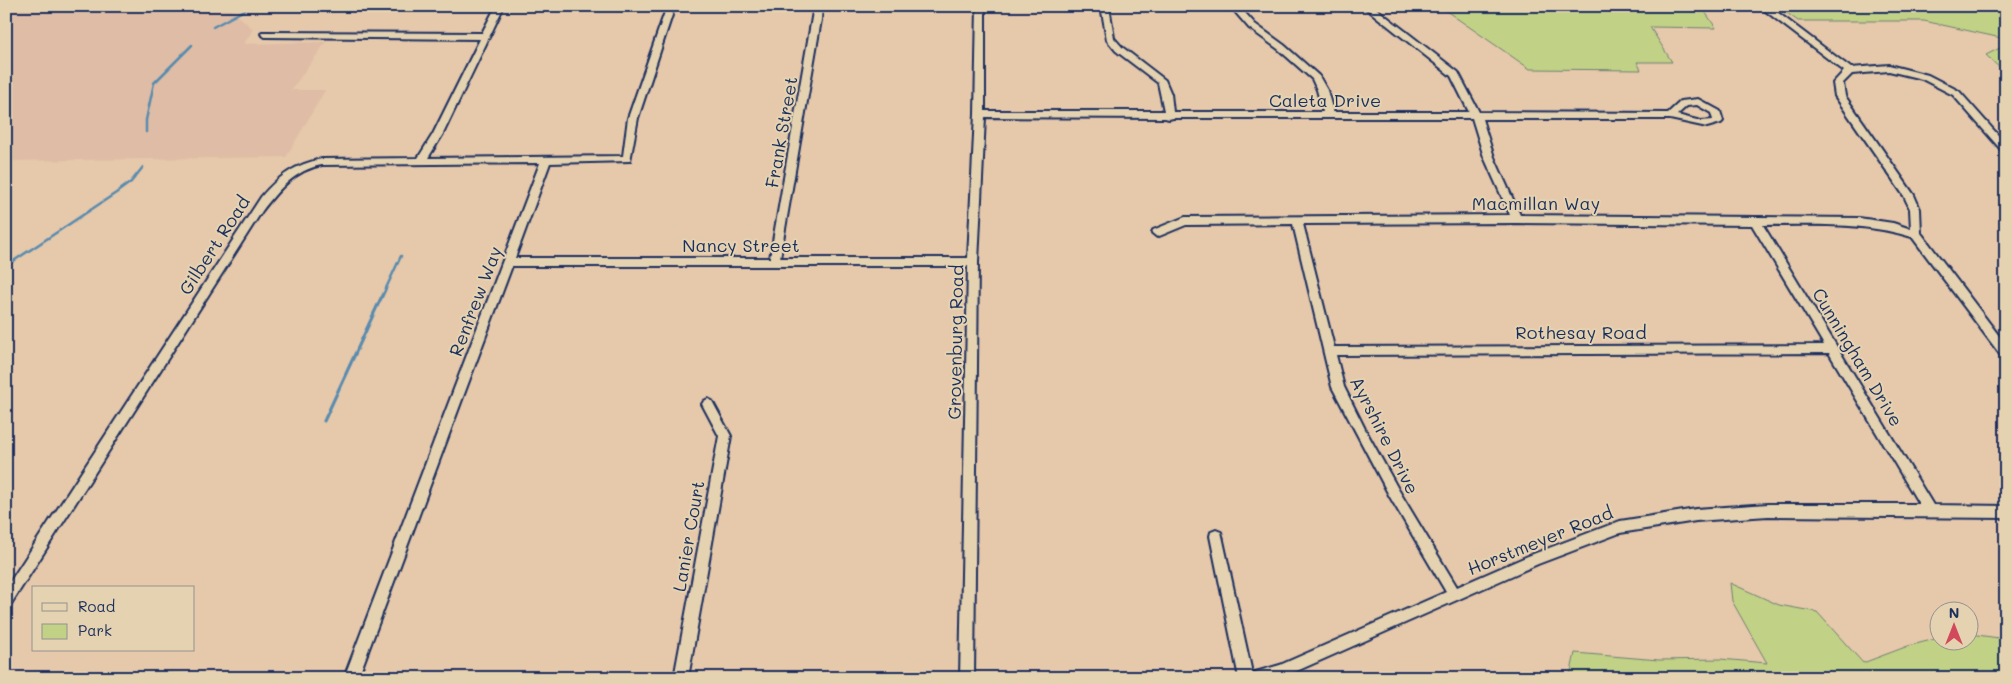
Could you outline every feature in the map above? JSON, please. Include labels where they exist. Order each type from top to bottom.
[{"type":"street","points":[[420,162],[438,134],[500,6]]},
{"type":"street","points":[[546,161],[627,159],[633,118],[671,6]]},
{"type":"street","name":"Frank Street","points":[[774,263],[818,6]]},
{"type":"street","name":"Grovenburg Road","points":[[967,678],[973,262],[980,114],[981,6]]},
{"type":"street","points":[[1106,6],[1108,31],[1113,44],[1162,82],[1166,94],[1168,116]]},
{"type":"street","points":[[1234,6],[1252,26],[1281,47],[1316,78],[1322,90],[1329,116]]},
{"type":"street","points":[[1367,6],[1454,74],[1476,116],[1489,157],[1517,219]]},
{"type":"street","points":[[1762,6],[1849,71],[1889,68],[1925,77],[1956,93],[2006,150]]},
{"type":"street","points":[[265,34],[486,36]]},
{"type":"street","points":[[1849,71],[1838,83],[1840,96],[1909,195],[1915,209],[1916,234],[2006,354]]},
{"type":"street","name":"Caleta Drive","points":[[980,114],[1670,116]]},
{"type":"street","name":"Gilbert Road","points":[[6,600],[258,208],[279,182],[309,163],[342,161],[546,161]]},
{"type":"street","name":"Renfrew Way","points":[[352,678],[546,161]]},
{"type":"street","name":"Macmillan Way","points":[[1157,233],[1185,221],[1517,219],[1859,222],[1893,227],[1916,234]]},
{"type":"street","name":"Ayrshire Drive","points":[[1297,221],[1338,387],[1394,493],[1455,595]]},
{"type":"street","name":"Cunningham Drive","points":[[1756,222],[1929,510]]},
{"type":"street","name":"Nancy Street","points":[[509,262],[973,262]]},
{"type":"street","name":"Rothesay Road","points":[[1329,352],[1833,349]]},
{"type":"street","name":"Lanier Court","points":[[681,678],[725,436],[708,404]]},
{"type":"street","name":"Horstmeyer Road","points":[[1255,678],[1283,674],[1533,560],[1620,527],[1696,515],[1768,510],[2006,512]]},
{"type":"street","points":[[1216,536],[1246,678]]},
{"type":"shaded area","points":[[22,6],[227,6],[253,29],[244,44],[326,42],[291,90],[325,90],[286,157],[6,161],[6,23]]},
{"type":"green space","points":[[1439,6],[1701,6],[1716,28],[1650,27],[1672,62],[1637,62],[1641,70],[1530,69]]},
{"type":"green space","points":[[1777,6],[2006,6],[2006,39],[1924,21],[1798,21]]},
{"type":"green space","points":[[2006,45],[2006,74],[1986,55]]},
{"type":"green space","points":[[1730,583],[1779,605],[1817,612],[1863,663],[1908,646],[1930,640],[1930,652],[1980,652],[1980,635],[2006,639],[2006,678],[1572,678],[1570,676],[1575,653],[1659,660],[1720,659],[1767,663],[1732,601]]},
{"type":"waterway","points":[[213,27],[252,6]]},
{"type":"waterway","points":[[146,132],[146,120],[154,83],[192,45]]},
{"type":"waterway","points":[[6,266],[116,193],[131,182],[143,167]]},
{"type":"waterway","points":[[381,299],[401,256]]},
{"type":"waterway","points":[[324,421],[381,298]]},
{"type":"waterway","points":[[167,674],[215,677]]},
{"type":"waterway","points":[[245,677],[258,678]]}]
